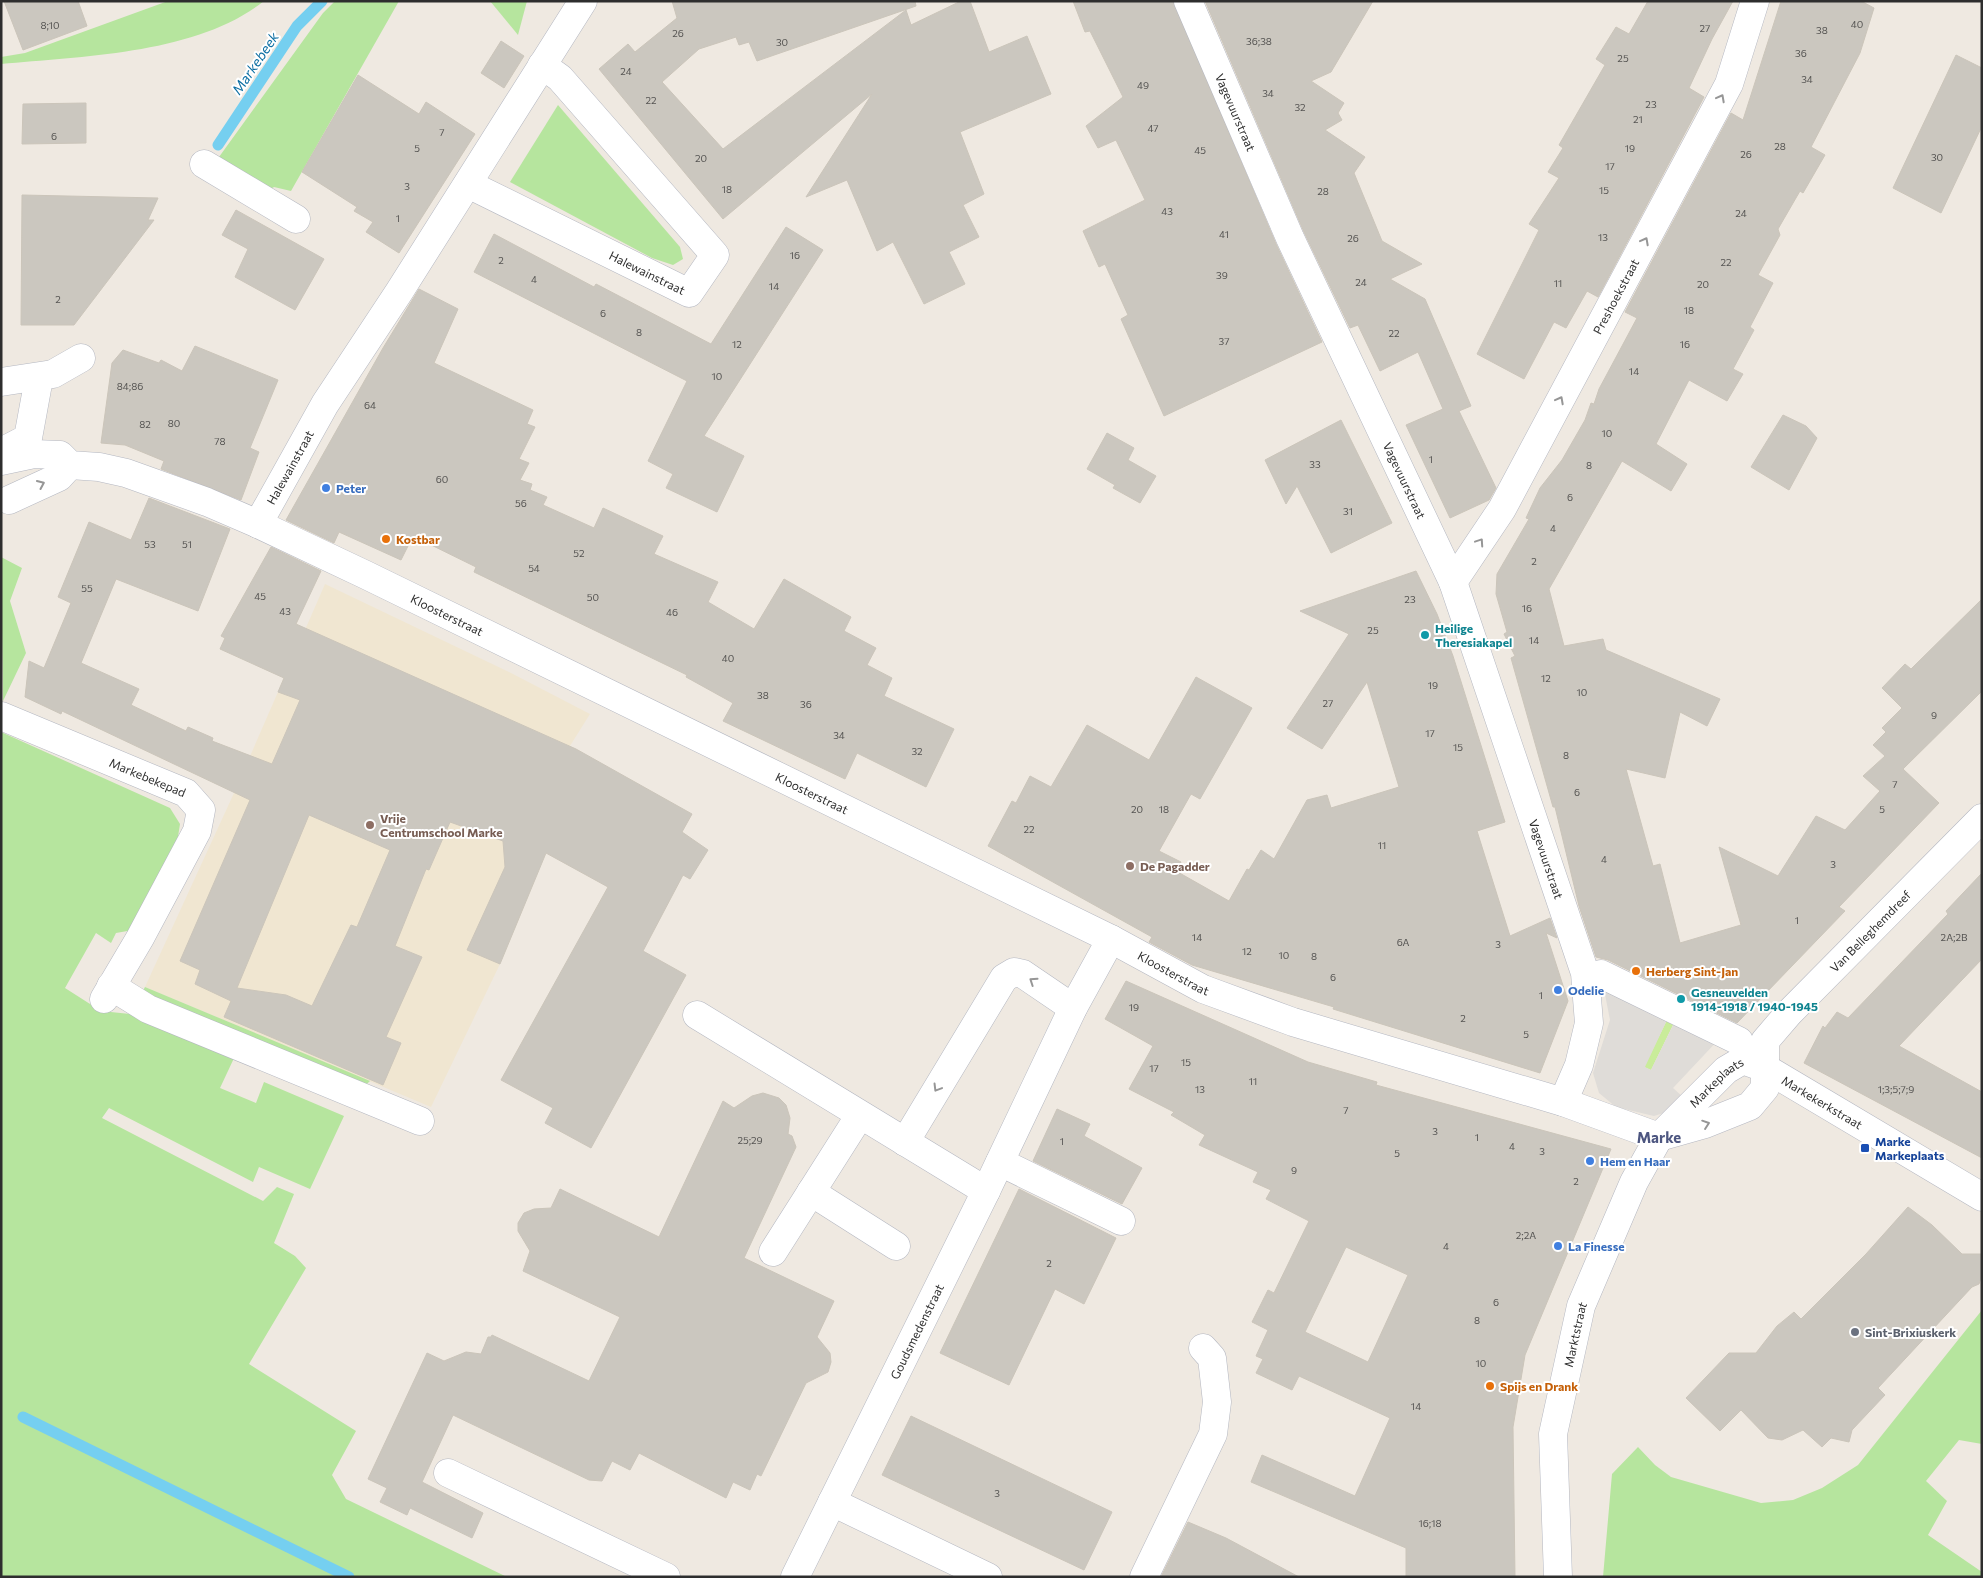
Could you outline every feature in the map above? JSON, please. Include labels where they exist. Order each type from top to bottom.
[{"type":"street","name":"Halewainstraat","points":[[258,524],[325,404],[468,184],[583,1]]},
{"type":"street","name":"Vagevuurstraat","points":[[1188,1],[1290,238],[1453,582],[1593,974]]},
{"type":"street","name":"Preshoekstraat","points":[[1453,582],[1502,508],[1729,84],[1755,1]]},
{"type":"street","name":"Halewainstraat","points":[[468,184],[690,293],[716,256],[560,78],[542,65]]},
{"type":"street","points":[[204,164],[296,220]]},
{"type":"street","points":[[1,382],[39,378],[68,367],[81,358]]},
{"type":"street","points":[[1,452],[28,438],[39,378]]},
{"type":"street","name":"Kloosterstraat","points":[[1,462],[34,454],[60,456],[70,465],[98,467],[126,473],[207,502],[384,583],[1111,939],[1203,989],[1293,1022],[1563,1102]]},
{"type":"street","points":[[1,462],[9,478],[5,508]]},
{"type":"street","points":[[5,508],[59,477],[70,465]]},
{"type":"street","name":"Markebekepad","points":[[1,716],[186,793],[201,810],[197,831],[108,992],[420,1121]]},
{"type":"street","name":"Van Belleghemdreef","points":[[1766,1068],[1765,1041],[1789,1013],[1979,825]]},
{"type":"street","name":"Goudsmedenstraat","points":[[795,1577],[986,1191],[1074,1008],[1111,939]]},
{"type":"street","points":[[905,1142],[1004,978],[1014,972],[1023,974],[1074,1008]]},
{"type":"street","points":[[1660,1137],[1563,1102],[1579,1065],[1589,1023],[1593,974],[1739,1041]]},
{"type":"street","points":[[697,1015],[986,1191]]},
{"type":"street","name":"Markeplaats","points":[[1743,1060],[1766,1068],[1765,1088],[1750,1106],[1705,1124],[1660,1137],[1726,1070],[1743,1060]]},
{"type":"street","name":"Markekerkstraat","points":[[1766,1068],[1982,1197]]},
{"type":"street","points":[[773,1252],[860,1114]]},
{"type":"street","name":"Marktstraat","points":[[1558,1577],[1553,1434],[1578,1315],[1634,1182],[1660,1137]]},
{"type":"street","points":[[1000,1162],[1121,1221]]},
{"type":"street","points":[[811,1192],[896,1246]]},
{"type":"street","points":[[1144,1577],[1213,1434],[1216,1402],[1212,1358],[1203,1348]]},
{"type":"street","points":[[448,1473],[666,1577]]},
{"type":"street","points":[[832,1502],[988,1577]]},
{"type":"shaded area","name":"Vrije Centrumschool Marke","points":[[325,584],[511,673],[590,714],[504,851],[505,868],[493,895],[523,909],[500,964],[431,1107],[145,987],[234,793]]},
{"type":"shaded area","points":[[1601,974],[1720,1038],[1673,1088],[1684,1098],[1670,1111],[1654,1116],[1616,1107],[1599,1093],[1593,1073],[1610,1020]],"holes":[[[1667,1020],[1674,1023],[1651,1070],[1645,1067]]]},
{"type":"green space","points":[[168,1],[264,1],[237,19],[206,32],[173,42],[103,55],[1,64],[1,57],[25,53]]},
{"type":"green space","points":[[335,1],[399,1],[291,191],[274,187],[251,200],[219,157],[323,13]]},
{"type":"green space","points":[[490,1],[527,1],[518,35]]},
{"type":"green space","points":[[558,105],[680,247],[683,259],[673,265],[652,258],[510,182]]},
{"type":"green space","points":[[1,557],[22,568],[10,601],[26,653],[3,701]]},
{"type":"green space","points":[[1,732],[170,808],[180,824],[177,843],[133,930],[116,933],[111,943],[96,933],[65,988],[101,1011],[130,1014],[145,987],[370,1081],[346,1104],[235,1056],[220,1088],[256,1103],[264,1082],[344,1116],[310,1189],[259,1167],[253,1182],[109,1108],[102,1118],[263,1201],[277,1187],[294,1194],[274,1243],[295,1256],[306,1268],[249,1364],[356,1431],[332,1475],[346,1499],[507,1577],[1,1577]]},
{"type":"green space","points":[[1667,1020],[1674,1023],[1651,1070],[1644,1067]]},
{"type":"green space","points":[[1982,1310],[1982,1444],[1959,1440],[1926,1481],[1947,1501],[1928,1535],[1982,1572],[1982,1577],[1603,1577],[1612,1474],[1638,1447],[1655,1465],[1671,1477],[1761,1503],[1793,1500],[1822,1488],[1858,1465]]},
{"type":"building","points":[[4,1],[78,1],[87,26],[23,50]]},
{"type":"building","points":[[672,1],[915,1],[916,6],[757,61],[749,42],[739,45],[736,37],[699,49],[662,82],[723,149],[906,10],[911,25],[961,1],[970,1],[989,52],[1027,36],[1051,94],[960,132],[984,194],[963,205],[979,237],[949,252],[965,284],[924,304],[893,242],[877,251],[847,180],[806,197],[872,94],[723,219],[599,69],[628,44],[635,52],[677,18]]},
{"type":"building","points":[[1073,1],[1173,1],[1276,244],[1322,342],[1164,416],[1121,319],[1128,315],[1105,264],[1099,267],[1083,231],[1145,200],[1116,140],[1098,148],[1086,126],[1123,97],[1090,31],[1085,32]]},
{"type":"building","points":[[1205,1],[1373,1],[1331,72],[1311,81],[1344,103],[1338,113],[1342,120],[1325,130],[1365,157],[1354,173],[1382,241],[1422,264],[1390,279],[1425,299],[1471,406],[1459,411],[1496,488],[1489,500],[1450,518],[1406,425],[1443,409],[1418,352],[1380,371],[1358,325],[1350,328],[1304,232]]},
{"type":"building","points":[[1648,1],[1733,1],[1712,39],[1689,88],[1704,97],[1598,297],[1587,291],[1566,328],[1554,322],[1524,379],[1477,354],[1539,230],[1529,224],[1559,178],[1548,172],[1563,148],[1559,145],[1605,65],[1596,59],[1616,27],[1629,34]]},
{"type":"building","points":[[1781,1],[1861,1],[1874,8],[1860,53],[1811,147],[1825,155],[1803,193],[1800,191],[1778,229],[1780,235],[1758,275],[1773,283],[1750,327],[1754,330],[1733,369],[1743,374],[1727,401],[1689,380],[1656,444],[1687,464],[1671,491],[1622,461],[1549,589],[1564,646],[1603,639],[1606,650],[1720,699],[1707,726],[1680,712],[1665,778],[1626,769],[1653,866],[1660,864],[1680,943],[1741,925],[1719,847],[1778,876],[1816,816],[1845,830],[1880,791],[1863,776],[1885,756],[1873,745],[1886,732],[1882,728],[1902,708],[1882,688],[1905,664],[1911,669],[1982,599],[1982,691],[1903,769],[1939,803],[1839,907],[1845,911],[1737,1023],[1608,960],[1596,957],[1579,906],[1555,807],[1553,807],[1511,658],[1515,656],[1504,634],[1507,632],[1496,594],[1497,574],[1529,519],[1526,518],[1540,488],[1562,460],[1585,420],[1591,403],[1594,404],[1599,389],[1637,318],[1625,312],[1731,113],[1743,120]]},
{"type":"building","points":[[501,41],[524,56],[504,88],[481,73]]},
{"type":"building","points":[[1956,55],[1982,68],[1982,126],[1941,213],[1893,188]]},
{"type":"building","points":[[358,75],[419,114],[426,102],[475,134],[399,253],[366,232],[373,222],[354,211],[357,207],[302,172]]},
{"type":"building","points":[[86,103],[86,143],[22,144],[23,104]]},
{"type":"building","points":[[22,195],[158,198],[148,220],[154,220],[74,325],[21,325]]},
{"type":"building","points":[[236,210],[324,259],[295,310],[235,277],[248,249],[222,235]]},
{"type":"building","points":[[786,227],[823,250],[704,436],[744,456],[717,512],[666,488],[673,474],[648,461],[687,381],[474,272],[494,234],[594,287],[596,284],[711,344]]},
{"type":"building","points":[[419,289],[458,309],[434,363],[533,410],[527,424],[535,427],[519,459],[529,463],[520,480],[532,484],[530,490],[547,497],[543,505],[594,528],[603,508],[663,536],[654,554],[718,582],[708,602],[754,629],[784,579],[851,617],[844,631],[876,648],[867,665],[892,678],[884,696],[954,729],[926,787],[857,753],[845,779],[723,721],[733,703],[686,677],[687,675],[474,572],[476,567],[413,536],[401,560],[339,532],[334,543],[286,520],[383,348]]},
{"type":"building","points":[[195,346],[278,380],[250,448],[259,452],[241,500],[161,469],[164,461],[125,445],[101,443],[112,363],[123,350],[159,363],[161,360],[182,371]]},
{"type":"building","points":[[1783,415],[1806,426],[1817,438],[1789,490],[1751,467]]},
{"type":"building","points":[[1341,420],[1392,523],[1331,553],[1297,486],[1286,504],[1265,460]]},
{"type":"building","points":[[1107,433],[1134,448],[1128,460],[1156,476],[1140,503],[1113,488],[1115,485],[1087,469]]},
{"type":"building","points":[[149,498],[230,529],[198,611],[116,579],[81,663],[139,689],[131,705],[186,731],[188,727],[213,738],[212,741],[272,764],[300,700],[278,692],[284,678],[220,649],[225,638],[221,636],[271,547],[321,571],[296,624],[576,749],[692,814],[682,832],[708,850],[690,879],[683,875],[643,951],[686,975],[591,1148],[545,1123],[553,1108],[501,1080],[608,887],[546,853],[500,964],[467,950],[505,867],[503,841],[450,822],[429,870],[426,869],[395,946],[422,957],[386,1037],[401,1043],[383,1085],[224,1017],[231,1001],[195,984],[200,970],[180,961],[250,800],[62,711],[61,714],[25,697],[29,661],[44,668],[71,603],[58,597],[89,522],[131,540]],"holes":[[[309,815],[390,850],[357,927],[351,925],[312,1006],[286,995],[237,988]]]},
{"type":"building","points":[[1416,571],[1437,614],[1453,656],[1505,822],[1477,831],[1510,936],[1550,918],[1557,938],[1546,933],[1568,1001],[1540,1073],[1333,1009],[1334,1007],[1192,965],[1149,942],[1152,937],[988,846],[1012,801],[1016,803],[1030,776],[1051,787],[1087,725],[1149,760],[1196,677],[1252,708],[1200,799],[1191,794],[1159,851],[1181,862],[1176,871],[1229,901],[1247,869],[1249,870],[1261,850],[1274,859],[1307,800],[1327,795],[1331,808],[1399,787],[1367,682],[1322,749],[1287,728],[1349,634],[1300,611]]},
{"type":"building","points":[[1982,873],[1982,959],[1899,1046],[1982,1092],[1982,1158],[1804,1063],[1823,1026],[1825,1028],[1837,1012],[1848,1018],[1948,914],[1946,911]]},
{"type":"building","points":[[1126,981],[1308,1062],[1377,1082],[1376,1085],[1611,1149],[1525,1355],[1513,1427],[1515,1577],[1406,1577],[1406,1548],[1251,1482],[1262,1455],[1355,1496],[1390,1418],[1299,1376],[1292,1390],[1256,1373],[1263,1359],[1256,1356],[1268,1330],[1252,1322],[1268,1290],[1274,1293],[1309,1221],[1266,1199],[1271,1190],[1253,1182],[1258,1172],[1199,1145],[1205,1135],[1171,1115],[1174,1112],[1129,1089],[1153,1046],[1105,1019]],"holes":[[[1346,1247],[1408,1275],[1368,1362],[1305,1332]]]},
{"type":"building","points":[[763,1093],[779,1098],[786,1105],[790,1118],[788,1134],[792,1136],[796,1147],[744,1258],[834,1301],[817,1337],[830,1353],[831,1362],[828,1372],[806,1383],[761,1476],[757,1474],[750,1490],[733,1482],[726,1498],[639,1453],[630,1470],[612,1461],[602,1481],[589,1480],[453,1415],[422,1482],[483,1513],[472,1538],[410,1508],[407,1515],[380,1502],[387,1488],[368,1479],[427,1353],[444,1361],[466,1352],[481,1354],[488,1337],[492,1335],[589,1381],[620,1317],[523,1271],[530,1251],[518,1231],[518,1223],[524,1213],[534,1209],[551,1208],[560,1189],[659,1237],[723,1101],[734,1108],[752,1096]]},
{"type":"building","points":[[1057,1109],[1090,1124],[1084,1136],[1142,1168],[1122,1204],[1033,1161]]},
{"type":"building","points":[[1019,1189],[1116,1238],[1084,1304],[1055,1289],[1009,1385],[940,1353]]},
{"type":"building","name":"Sint-Brixiuskerk","points":[[1908,1207],[1932,1225],[1962,1254],[1982,1254],[1982,1274],[1979,1284],[1972,1287],[1878,1388],[1885,1395],[1852,1430],[1849,1442],[1831,1438],[1822,1447],[1803,1430],[1782,1440],[1768,1438],[1741,1410],[1720,1431],[1686,1398],[1729,1353],[1756,1353],[1777,1326],[1794,1312],[1801,1319],[1866,1254]]},
{"type":"building","points":[[911,1416],[1112,1512],[1084,1570],[882,1475]]},
{"type":"building","points":[[1188,1522],[1226,1538],[1299,1577],[1161,1577]]},
{"type":"waterway","name":"Markebeek","points":[[218,145],[297,26],[322,1]]},
{"type":"waterway","points":[[23,1417],[349,1577]]},
{"type":"place","name":"Peter","points":[[326,488]]},
{"type":"place","name":"Kostbar","points":[[386,539]]},
{"type":"place","name":"Heilige Theresiakapel","points":[[1425,635]]},
{"type":"place","name":"Vrije Centrumschool Marke","points":[[370,825]]},
{"type":"place","name":"De Pagadder","points":[[1130,866]]},
{"type":"place","name":"Herberg Sint-Jan","points":[[1636,971]]},
{"type":"place","name":"Odelie","points":[[1558,990]]},
{"type":"place","name":"Gesneuvelden 1914-1918 / 1940-1945","points":[[1681,999]]},
{"type":"place","name":"Marke Markeplaats","points":[[1865,1148]]},
{"type":"place","name":"Hem en Haar","points":[[1590,1161]]},
{"type":"place","name":"La Finesse","points":[[1558,1246]]},
{"type":"place","name":"Sint-Brixiuskerk","points":[[1855,1332]]},
{"type":"place","name":"Spijs en Drank","points":[[1490,1386]]},
{"type":"district","name":"Marke","points":[[1659,1137]]}]
